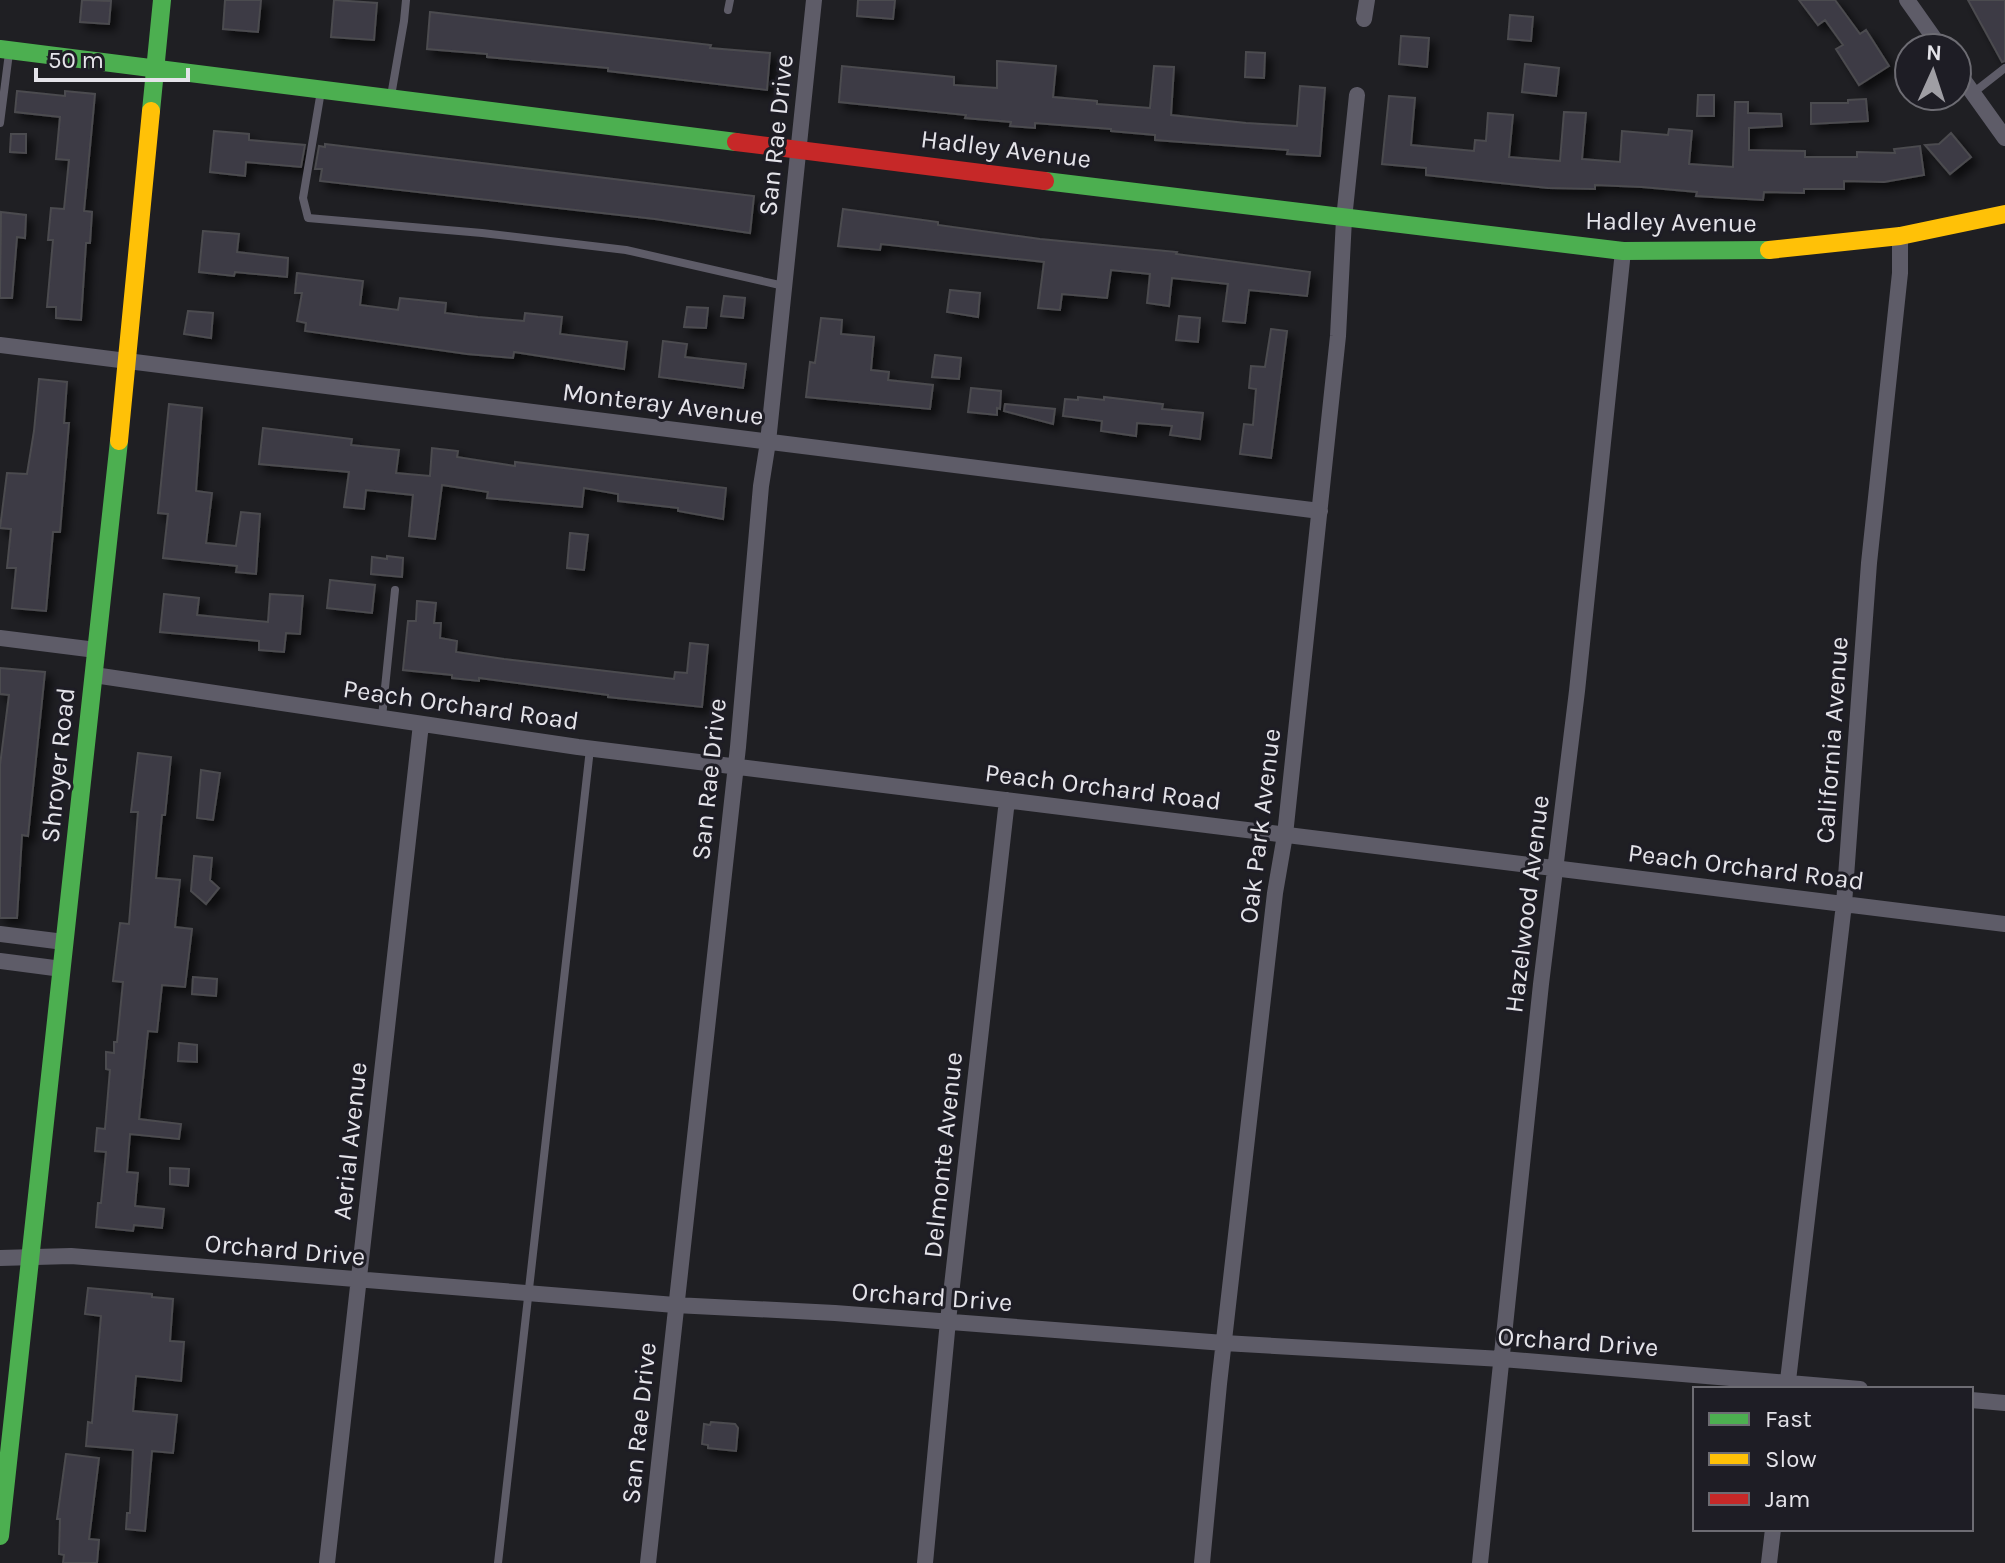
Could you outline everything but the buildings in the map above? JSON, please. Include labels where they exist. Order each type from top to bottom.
[{"type":"street","name":"Shroyer Road","points":[[0,1536],[94,675],[162,0]]},
{"type":"street","name":"San Rae Drive","points":[[648,1563],[738,747],[761,486],[814,0]]},
{"type":"street","points":[[1364,19],[1367,0]]},
{"type":"street","points":[[1907,0],[1930,32]]},
{"type":"street","name":"Hadley Avenue","points":[[5,50],[1344,219],[1623,251],[1768,250],[1900,236],[2005,214]]},
{"type":"street","points":[[1973,93],[2005,138]]},
{"type":"street","name":"Oak Park Avenue","points":[[1202,1563],[1224,1343],[1320,511],[1338,336],[1344,219],[1357,95]]},
{"type":"street","name":"California Avenue","points":[[1788,1386],[1844,904],[1869,563],[1900,273],[1900,236]]},
{"type":"street","name":"Hazelwood Avenue","points":[[1480,1563],[1623,251]]},
{"type":"street","name":"Monteray Avenue","points":[[0,345],[1320,511]]},
{"type":"street","points":[[0,638],[96,650]]},
{"type":"street","name":"Peach Orchard Road","points":[[94,675],[590,748],[2005,924]]},
{"type":"street","name":"Aerial Avenue","points":[[327,1563],[421,724]]},
{"type":"street","name":"Delmonte Avenue","points":[[925,1563],[948,1321],[1007,800]]},
{"type":"street","points":[[0,934],[64,942]]},
{"type":"street","points":[[0,961],[62,969]]},
{"type":"street","name":"Orchard Drive","points":[[0,1258],[71,1256],[675,1305],[1502,1359],[1812,1387]]},
{"type":"street","points":[[1973,1400],[2005,1403]]},
{"type":"street","points":[[1769,1563],[1773,1531]]},
{"type":"lane","points":[[391,97],[406,0]]},
{"type":"lane","points":[[728,10],[730,0]]},
{"type":"lane","points":[[0,123],[5,50]]},
{"type":"lane","points":[[1973,93],[2005,68]]},
{"type":"lane","points":[[321,88],[303,198],[308,218],[482,233],[626,250],[785,286]]},
{"type":"lane","points":[[382,718],[395,590]]},
{"type":"lane","points":[[498,1563],[590,748]]},
{"type":"traffic: fast","points":[[151,111],[162,0]]},
{"type":"traffic: fast","points":[[0,49],[736,142]]},
{"type":"traffic: fast","points":[[1045,181],[1623,251],[1769,250]]},
{"type":"traffic: fast","points":[[0,1536],[119,441]]},
{"type":"traffic: slow","points":[[119,441],[151,111]]},
{"type":"traffic: slow","points":[[1769,250],[1900,236],[2005,214]]},
{"type":"traffic: jam","points":[[736,142],[1045,181]]}]
